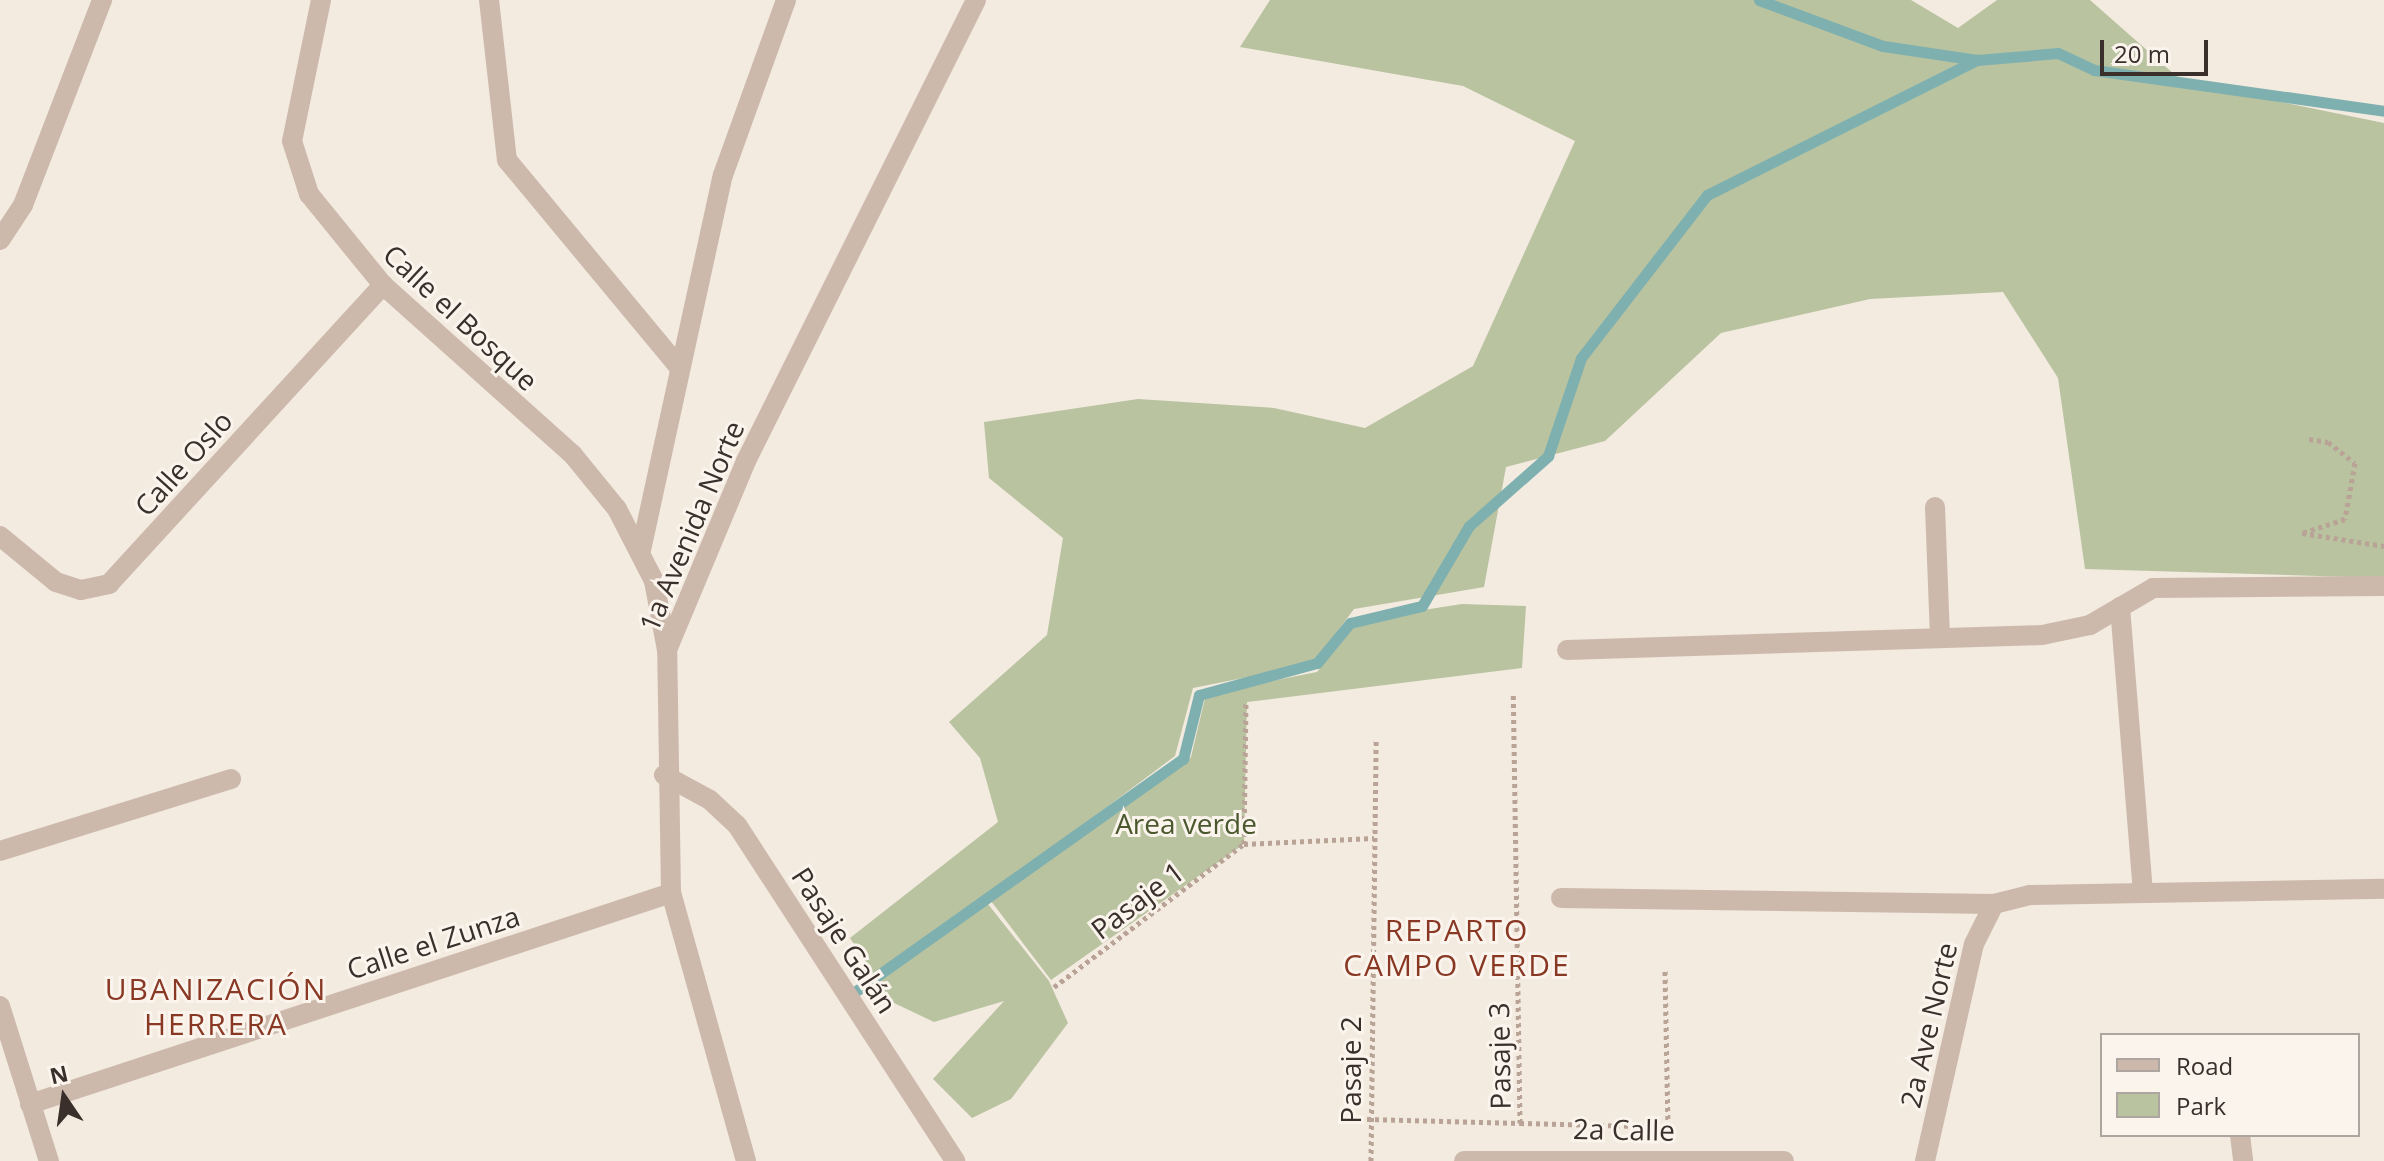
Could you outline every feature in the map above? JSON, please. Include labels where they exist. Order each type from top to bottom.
[{"type":"street","points":[[0,240],[23,205],[102,0]]},
{"type":"street","name":"Calle el Bosque","points":[[321,0],[294,112],[297,165],[333,232],[383,285],[573,455],[641,550],[667,650]]},
{"type":"street","points":[[489,0],[507,160],[677,365]]},
{"type":"street","points":[[641,550],[677,365],[723,175],[786,0]]},
{"type":"street","name":"1a Avenida Norte","points":[[746,1161],[671,893],[664,775],[667,650],[746,461],[976,0]]},
{"type":"street","name":"Calle Oslo","points":[[0,536],[56,582],[81,590],[109,584],[383,285]]},
{"type":"street","points":[[1935,507],[1940,638]]},
{"type":"street","points":[[1567,650],[2042,635],[2090,625],[2153,588],[2384,586]]},
{"type":"street","points":[[2120,607],[2143,891]]},
{"type":"street","name":"Pasaje Galán","points":[[664,775],[710,800],[737,825],[955,1161]]},
{"type":"street","points":[[0,851],[231,779]]},
{"type":"street","points":[[1561,898],[1994,904],[2030,895],[2384,889]]},
{"type":"street","name":"Calle el Zunza","points":[[30,1104],[671,893]]},
{"type":"street","name":"2a Ave Norte","points":[[1925,1161],[1974,944],[1994,904]]},
{"type":"street","points":[[0,1006],[49,1161]]},
{"type":"street","points":[[2240,1137],[2243,1161]]},
{"type":"street","name":"2a Calle","points":[[1464,1161],[1784,1161]]},
{"type":"path","points":[[2309,439],[2328,442],[2355,463],[2345,519],[2302,533],[2384,546]]},
{"type":"path","name":"Pasaje 3","points":[[1367,1119],[1520,1123],[1513,693]]},
{"type":"path","points":[[1246,702],[1244,844],[1374,838]]},
{"type":"path","name":"Pasaje 2","points":[[1371,1161],[1367,1119],[1376,739]]},
{"type":"path","name":"Pasaje 1","points":[[1054,987],[1244,844]]},
{"type":"path","points":[[1520,1123],[1668,1127],[1665,968]]},
{"type":"green space","points":[[1270,0],[1911,0],[1958,28],[1997,0],[2090,0],[2183,82],[2384,123],[2384,578],[2085,569],[2058,378],[2003,292],[1870,299],[1721,333],[1605,441],[1506,467],[1484,587],[1354,609],[1313,664],[1193,688],[1175,756],[984,899],[1049,981],[1068,1023],[1011,1099],[972,1118],[933,1079],[1004,1001],[934,1022],[892,1002],[850,938],[998,822],[980,758],[949,722],[1047,635],[1063,538],[989,478],[984,422],[1138,399],[1274,408],[1365,428],[1473,366],[1575,141],[1463,86],[1240,47]]},
{"type":"green space","name":"Area verde","points":[[1462,604],[1526,606],[1522,668],[1247,702],[1244,844],[1051,980],[991,901],[1191,757],[1206,694],[1317,672],[1359,620]]},
{"type":"waterway","points":[[1759,0],[1883,46],[1977,60],[2058,53],[2094,70],[2384,111]]},
{"type":"waterway","points":[[856,991],[1183,759],[1199,695],[1317,663],[1350,623],[1422,606],[1469,526],[1548,456],[1581,358],[1707,195],[1977,60]]},
{"type":"district","name":"REPARTO CAMPO VERDE","points":[[1457,947]]},
{"type":"district","name":"UBANIZACIÓN HERRERA","points":[[216,1006]]}]
